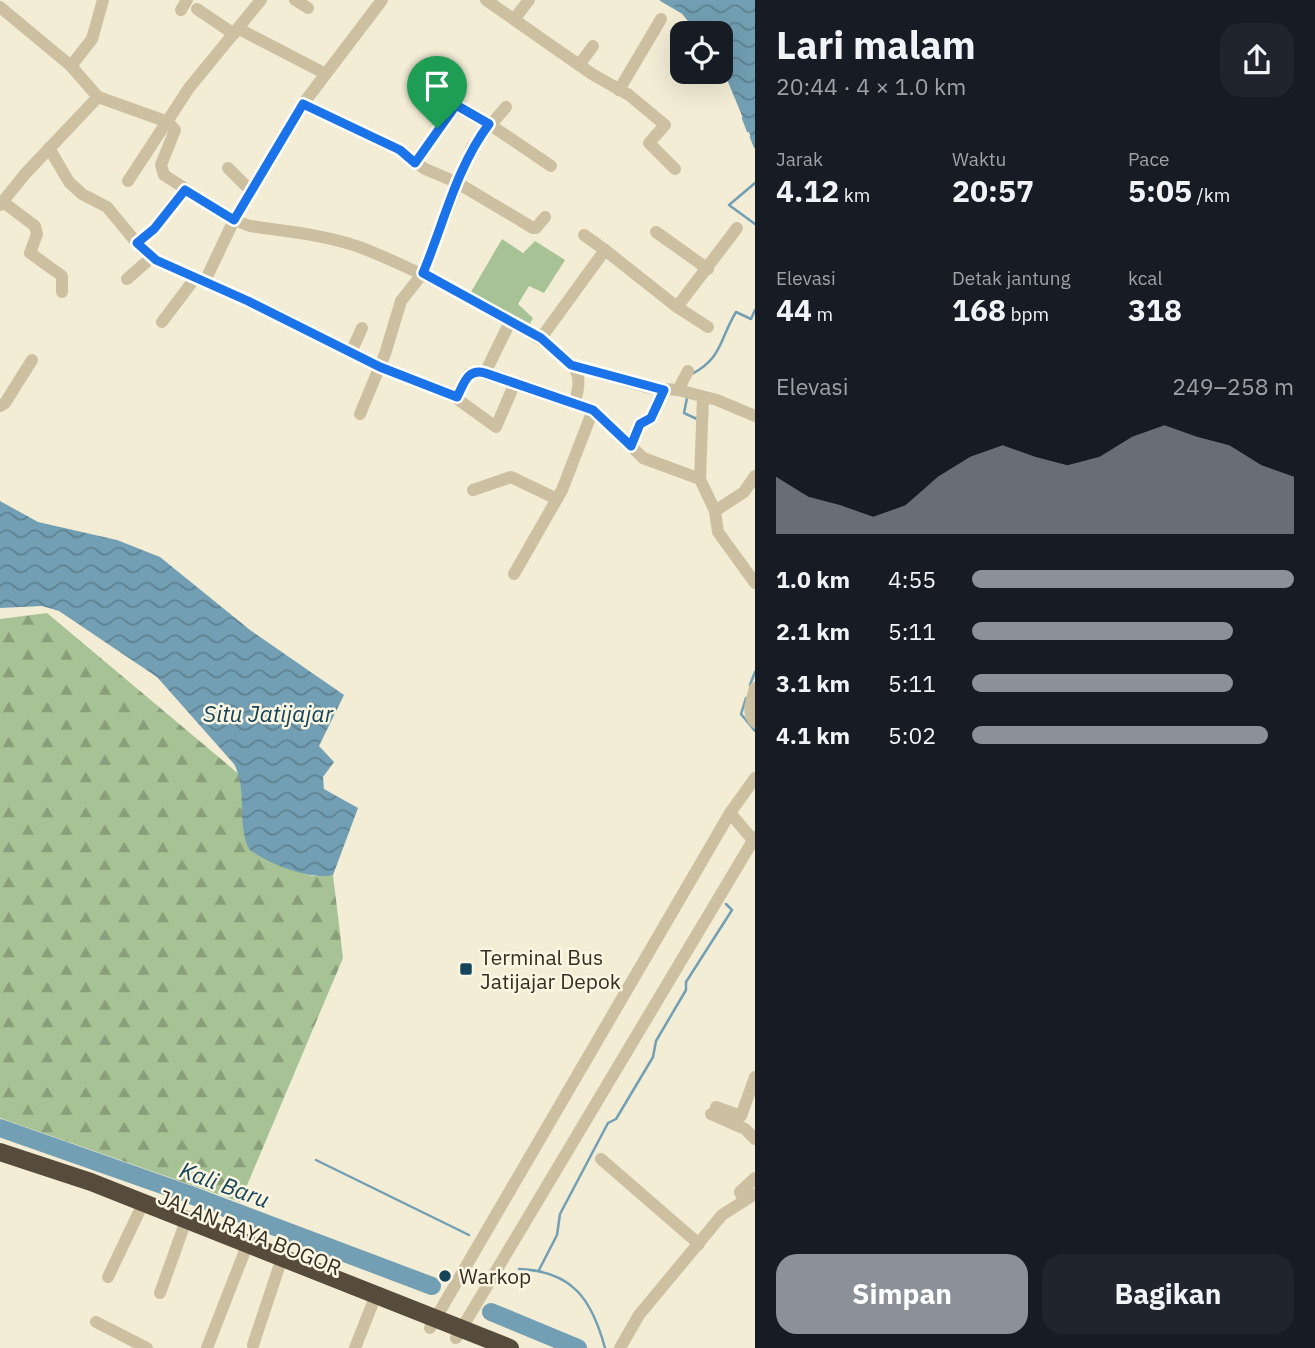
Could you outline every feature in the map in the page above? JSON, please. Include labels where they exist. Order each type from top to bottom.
[{"type":"highway","name":"JALAN RAYA BOGOR","points":[[0,1152],[91,1182],[458,1333],[510,1348]]},
{"type":"highway","name":"JALAN RAYA BOGOR","points":[[0,1163],[183,1229],[246,1248],[279,1267],[372,1305],[432,1323]]},
{"type":"highway","name":"JALAN RAYA BOGOR","points":[[458,1333],[481,1348]]},
{"type":"street","points":[[71,66],[92,39],[103,0]]},
{"type":"street","points":[[128,181],[190,88],[261,0]]},
{"type":"street","points":[[295,0],[308,8]]},
{"type":"street","points":[[162,322],[200,279],[303,104],[382,0]]},
{"type":"street","points":[[486,0],[619,90],[665,125],[649,143],[675,169]]},
{"type":"street","points":[[515,18],[529,0]]},
{"type":"street","points":[[188,6],[324,73]]},
{"type":"street","points":[[0,8],[71,66],[98,97],[168,121],[174,132],[162,160],[162,169],[185,190],[234,220],[250,226],[348,243],[423,273],[509,324],[541,338],[571,365],[579,384],[575,403]]},
{"type":"street","points":[[619,90],[661,19]]},
{"type":"street","points":[[579,65],[593,46]]},
{"type":"street","points":[[428,92],[489,124],[551,166]]},
{"type":"street","points":[[62,292],[62,276],[30,253],[37,234],[35,226],[1,204],[98,97]]},
{"type":"street","points":[[303,104],[400,150],[415,163],[456,182],[533,228],[545,217]]},
{"type":"street","points":[[415,163],[456,105]]},
{"type":"street","points":[[359,414],[380,367],[401,301],[423,273],[450,206],[456,182],[472,147],[506,107]]},
{"type":"street","points":[[49,148],[69,182],[82,194],[107,207],[152,257],[380,367],[457,397],[496,427],[514,385]]},
{"type":"street","points":[[228,168],[251,191]]},
{"type":"street","points":[[137,243],[154,229],[185,190]]},
{"type":"street","points":[[677,307],[737,228]]},
{"type":"street","points":[[656,232],[708,269]]},
{"type":"street","points":[[584,235],[677,307],[708,327]]},
{"type":"street","points":[[541,338],[605,250]]},
{"type":"street","points":[[127,279],[152,257]]},
{"type":"street","points":[[485,373],[509,324]]},
{"type":"street","points":[[351,352],[362,328]]},
{"type":"street","points":[[0,406],[5,403],[32,359]]},
{"type":"street","points":[[571,365],[664,390],[678,390],[755,416]]},
{"type":"street","points":[[457,397],[469,374],[475,371],[575,403],[593,410],[643,458],[700,479]]},
{"type":"street","points":[[678,390],[688,371]]},
{"type":"street","points":[[631,446],[640,424],[651,418],[664,390]]},
{"type":"street","points":[[703,397],[700,479],[715,511],[718,532],[755,583]]},
{"type":"street","points":[[514,575],[569,476],[593,410]]},
{"type":"street","points":[[473,490],[511,477],[557,499]]},
{"type":"street","points":[[715,511],[730,504],[753,486]]},
{"type":"street","points":[[755,688],[750,704],[751,718],[755,722]]},
{"type":"street","points":[[432,1323],[730,813],[755,778]]},
{"type":"street","points":[[458,1333],[754,839],[730,813]]},
{"type":"street","points":[[754,1080],[751,1101],[740,1116],[713,1110],[746,1129],[755,1139]]},
{"type":"street","points":[[601,1159],[695,1242]]},
{"type":"street","points":[[621,1347],[639,1315],[695,1242],[745,1197],[755,1178]]},
{"type":"street","points":[[108,1278],[139,1212]]},
{"type":"street","points":[[160,1293],[183,1229]]},
{"type":"street","points":[[207,1348],[246,1248]]},
{"type":"street","points":[[253,1345],[279,1267]]},
{"type":"street","points":[[355,1348],[372,1305]]},
{"type":"street","points":[[96,1322],[148,1348]]},
{"type":"green space","points":[[502,239],[523,253],[535,241],[565,260],[544,293],[529,286],[518,304],[533,318],[528,327],[471,292]]},
{"type":"green space","points":[[47,613],[240,775],[245,834],[254,853],[312,876],[333,875],[343,958],[240,1202],[0,1118],[0,619]]},
{"type":"water","points":[[661,0],[755,0],[755,147],[729,84],[733,84],[733,21],[689,21],[683,13]]},
{"type":"water","name":"Situ Jatijajar","points":[[0,501],[38,522],[117,540],[160,557],[250,630],[344,695],[319,746],[334,762],[323,777],[324,789],[358,808],[333,875],[314,875],[290,870],[249,849],[243,828],[240,784],[234,764],[157,677],[59,611],[42,606],[0,608]]},
{"type":"waterway","points":[[661,0],[683,13],[689,21]]},
{"type":"waterway","points":[[743,118],[748,131]]},
{"type":"waterway","points":[[751,137],[755,147]]},
{"type":"waterway","points":[[755,183],[729,205],[755,224]]},
{"type":"waterway","points":[[692,374],[715,354],[736,312],[751,319],[755,310]]},
{"type":"waterway","points":[[687,398],[684,413],[699,420]]},
{"type":"waterway","points":[[750,685],[755,672]]},
{"type":"waterway","points":[[746,698],[741,714],[755,731]]},
{"type":"waterway","points":[[539,1270],[557,1235],[560,1214],[608,1123],[616,1119],[653,1057],[656,1041],[686,990],[686,982],[732,910],[726,904]]},
{"type":"waterway","name":"Kali Baru","points":[[0,1128],[188,1194],[432,1286]]},
{"type":"waterway","points":[[316,1160],[469,1235]]},
{"type":"waterway","points":[[519,1269],[553,1275],[577,1291],[594,1316],[605,1348]]},
{"type":"waterway","name":"Kali Baru","points":[[491,1312],[578,1348]]},
{"type":"place","name":"Terminal Bus Jatijajar Depok","points":[[466,969]]},
{"type":"place","name":"Warkop","points":[[445,1276]]},
{"type":"route","points":[[303,104],[400,150],[415,163],[437,128],[456,105],[489,124],[472,147],[456,182],[450,206],[423,273],[509,324],[541,338],[571,365],[664,390],[651,418],[640,424],[631,446],[593,410],[485,373],[475,371],[469,374],[457,397],[380,367],[280,316],[156,260],[137,243],[154,229],[185,190],[234,220],[303,104]]}]
